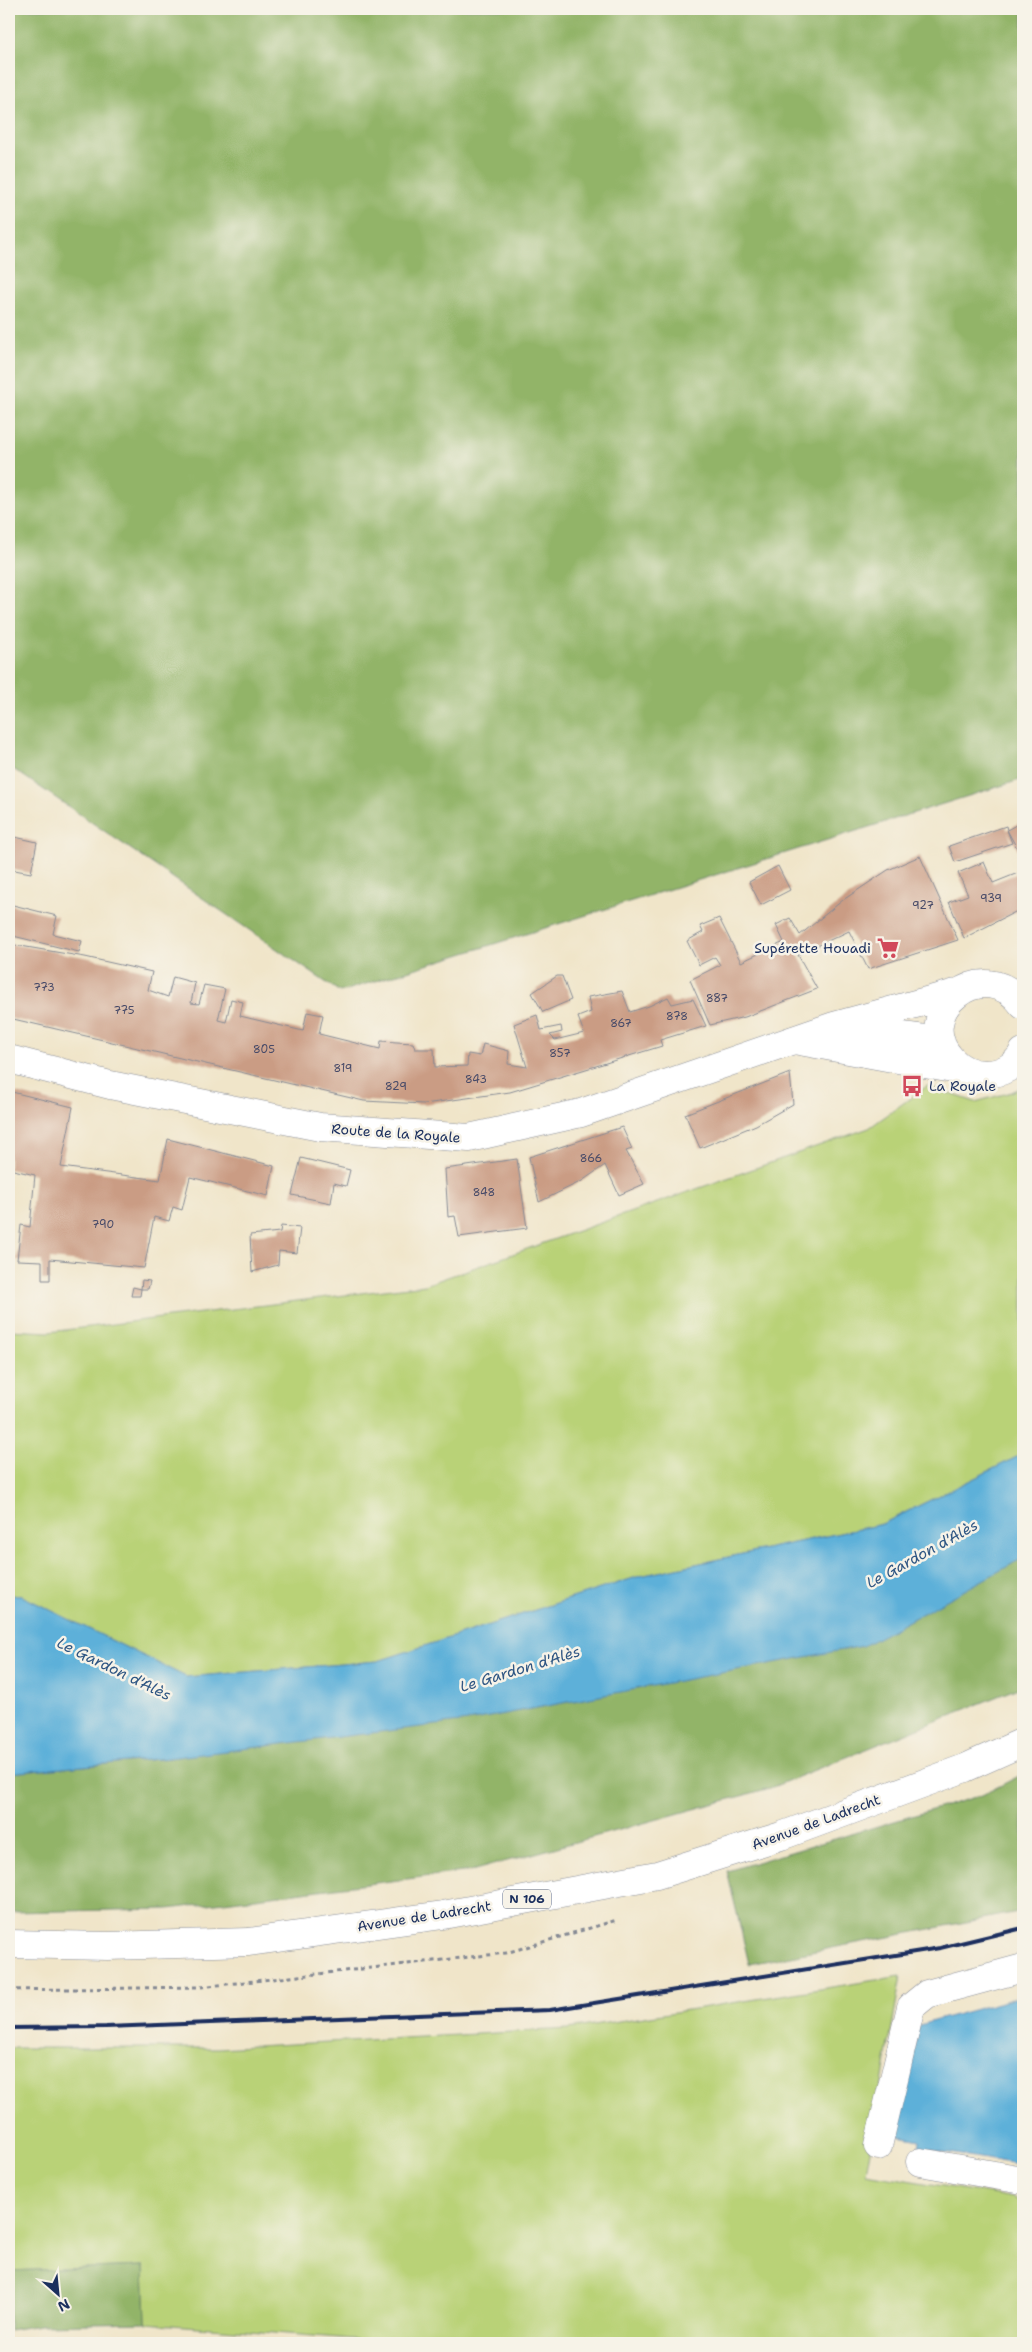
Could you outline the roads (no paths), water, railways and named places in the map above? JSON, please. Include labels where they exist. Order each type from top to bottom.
[{"type":"main road","name":"Route de la Royale","points":[[9,1059],[110,1085],[320,1127],[469,1138],[581,1113],[834,1026],[956,994],[967,987],[992,984],[1020,995]]},
{"type":"main road","points":[[956,994],[947,1003],[941,1015],[939,1028],[941,1041],[952,1060],[969,1072]]},
{"type":"main road","name":"Route de la Royale","points":[[834,1026],[941,1041]]},
{"type":"main road","points":[[794,1040],[984,1074],[998,1073],[1011,1066],[1023,1052]]},
{"type":"main road","name":"Avenue de Ladrecht","points":[[9,1944],[108,1946],[249,1942],[443,1915],[657,1874],[781,1836],[965,1768],[1023,1742]]},
{"type":"main road","points":[[878,2146],[911,2008],[927,1994],[1023,1968]]},
{"type":"main road","points":[[920,2162],[1023,2180]]},
{"type":"water","name":"Le Gardon d'Alès","points":[[1023,1454],[1023,1558],[863,1646],[468,1721],[169,1758],[9,1773],[9,1595],[22,1596],[186,1677],[378,1661],[640,1576],[882,1524]]},
{"type":"water","points":[[1023,1996],[1023,2165],[919,2148],[920,2140],[894,2135],[919,2025]]},
{"type":"railway","points":[[9,2028],[106,2027],[550,2010],[940,1948],[1023,1928]]},
{"type":"place","name":"Supérette Houadi","points":[[888,948]]},
{"type":"place","name":"La Royale","points":[[912,1086]]}]
